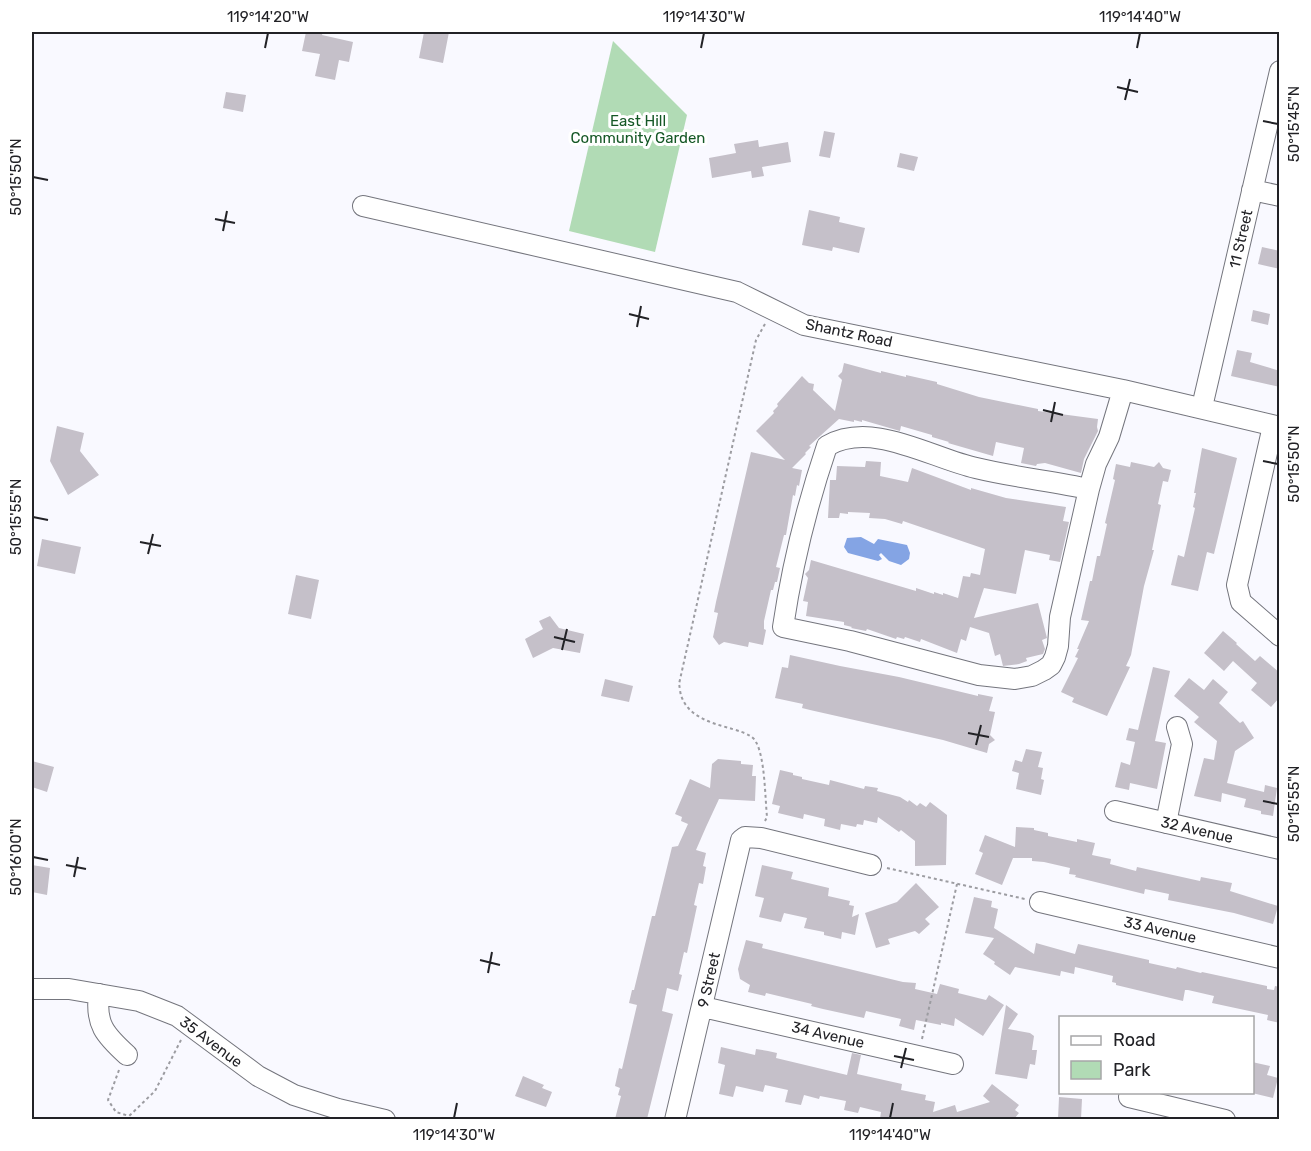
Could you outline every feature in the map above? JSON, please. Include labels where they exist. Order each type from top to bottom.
[{"type":"street","name":"11 Street","points":[[1202,407],[1279,78]]},
{"type":"street","points":[[1252,190],[1280,196]]},
{"type":"street","name":"Shantz Road","points":[[363,206],[737,292],[804,325],[1123,390],[1276,426]]},
{"type":"street","points":[[1089,489],[968,466],[906,443],[858,437],[836,441],[827,446],[810,497],[787,597],[783,627],[850,641],[979,675],[1015,679],[1032,676],[1051,665],[1058,646],[1060,617],[1089,489],[1096,464],[1109,437],[1123,390]]},
{"type":"street","points":[[1276,426],[1236,585],[1241,602],[1280,636]]},
{"type":"street","points":[[1166,823],[1182,744],[1177,727]]},
{"type":"street","name":"32 Avenue","points":[[1115,812],[1280,849]]},
{"type":"street","points":[[751,839],[871,865]]},
{"type":"street","name":"9 Street","points":[[675,1119],[703,1007],[751,839]]},
{"type":"street","name":"33 Avenue","points":[[1040,902],[1280,958]]},
{"type":"street","name":"35 Avenue","points":[[32,989],[54,988],[139,1001],[177,1016],[258,1076],[294,1095],[338,1109],[385,1119]]},
{"type":"street","points":[[99,994],[97,1007],[100,1024],[111,1040],[127,1054]]},
{"type":"street","name":"34 Avenue","points":[[703,1007],[953,1064]]},
{"type":"street","points":[[1129,1097],[1225,1119]]},
{"type":"path","points":[[751,839],[767,817],[760,754],[756,742],[746,733],[725,728],[699,717],[682,698],[679,684],[756,340],[764,325],[770,321]]},
{"type":"path","points":[[871,865],[1040,902]]},
{"type":"path","points":[[920,1048],[957,884]]},
{"type":"path","points":[[125,1119],[155,1091],[189,1024]]},
{"type":"path","points":[[117,1076],[108,1100],[116,1112],[129,1116]]},
{"type":"green space","name":"East Hill Community Garden","points":[[613,41],[687,115],[655,252],[569,231]]},
{"type":"water","points":[[861,537],[874,544],[878,539],[907,545],[910,553],[909,559],[901,565],[889,561],[881,553],[879,555],[882,559],[878,561],[848,553],[844,547],[847,538]]},
{"type":"building","points":[[306,32],[323,32],[322,35],[353,42],[349,62],[339,60],[335,80],[315,76],[320,54],[302,51]]},
{"type":"building","points":[[424,32],[449,32],[443,63],[419,58]]},
{"type":"building","points":[[226,92],[246,95],[243,112],[223,108]]},
{"type":"building","points":[[824,131],[835,133],[830,158],[819,156]]},
{"type":"building","points":[[758,140],[759,147],[788,142],[791,162],[762,167],[764,176],[752,178],[751,171],[712,178],[709,158],[736,153],[734,144]]},
{"type":"building","points":[[900,153],[918,157],[914,171],[897,167]]},
{"type":"building","points":[[809,210],[840,217],[839,222],[865,228],[859,253],[833,247],[832,251],[802,245]]},
{"type":"building","points":[[1262,247],[1280,251],[1280,269],[1258,264]]},
{"type":"building","points":[[1253,310],[1270,314],[1268,325],[1251,321]]},
{"type":"building","points":[[1237,350],[1252,353],[1250,362],[1280,371],[1280,387],[1231,376]]},
{"type":"building","points":[[844,363],[881,373],[881,371],[937,382],[937,384],[979,397],[1038,409],[1038,411],[1098,419],[1098,431],[1084,459],[1081,473],[1045,463],[1036,466],[1021,463],[1024,448],[996,442],[993,456],[901,426],[900,431],[862,420],[862,422],[854,420],[854,422],[839,419],[809,446],[811,447],[806,454],[792,468],[802,470],[799,486],[797,485],[795,496],[793,495],[786,535],[784,535],[776,567],[780,568],[777,582],[771,590],[764,621],[766,630],[763,645],[749,642],[748,647],[724,642],[719,645],[713,637],[718,613],[714,612],[751,452],[785,460],[756,431],[774,413],[777,404],[802,376],[809,383],[814,384],[813,390],[835,411],[842,380],[838,376],[842,372]]},
{"type":"building","points":[[57,426],[84,433],[80,451],[99,475],[68,495],[50,461]]},
{"type":"building","points":[[1202,448],[1237,458],[1214,554],[1207,552],[1198,591],[1171,585],[1178,555],[1184,557],[1195,508],[1193,507],[1196,493],[1194,493]]},
{"type":"building","points":[[866,461],[881,462],[880,476],[908,482],[912,468],[971,490],[971,488],[1006,498],[1066,507],[1063,521],[1069,522],[1060,562],[1049,560],[1050,555],[1025,550],[1016,594],[984,588],[974,618],[1038,603],[1047,638],[1042,640],[1045,649],[1043,654],[1026,658],[1027,661],[1019,664],[1003,666],[1000,654],[995,656],[989,633],[970,627],[966,641],[961,639],[957,653],[921,639],[920,642],[905,637],[896,639],[867,629],[866,631],[851,628],[844,625],[844,622],[806,616],[808,602],[803,601],[808,578],[805,574],[809,570],[811,560],[916,591],[916,588],[958,598],[963,576],[970,577],[971,573],[980,575],[985,549],[903,521],[902,524],[885,519],[869,518],[870,513],[848,512],[848,514],[840,513],[839,518],[828,518],[830,480],[836,480],[837,466],[865,467]]},
{"type":"building","points":[[1131,462],[1154,467],[1159,462],[1163,468],[1171,470],[1168,482],[1163,481],[1158,504],[1161,505],[1152,550],[1154,550],[1144,586],[1131,655],[1126,666],[1130,667],[1107,716],[1072,702],[1074,698],[1061,692],[1078,658],[1075,657],[1079,649],[1077,649],[1089,621],[1081,620],[1097,556],[1100,556],[1116,464],[1130,467]]},
{"type":"building","points":[[42,539],[81,547],[75,574],[37,566]]},
{"type":"building","points":[[296,575],[319,580],[311,619],[288,614]]},
{"type":"building","points":[[550,616],[559,628],[584,634],[580,653],[553,648],[533,658],[525,639],[543,629],[539,621]]},
{"type":"building","points":[[1223,631],[1255,661],[1260,656],[1280,673],[1280,697],[1271,707],[1251,690],[1257,683],[1233,661],[1224,671],[1204,653]]},
{"type":"building","points":[[790,655],[978,696],[978,694],[993,697],[989,711],[995,712],[990,735],[995,740],[989,744],[987,753],[943,740],[802,708],[803,704],[775,698],[782,667],[788,668]]},
{"type":"building","points":[[1153,667],[1170,671],[1155,741],[1166,743],[1157,789],[1130,783],[1129,790],[1115,787],[1121,762],[1130,765],[1135,742],[1126,740],[1129,728],[1138,730]]},
{"type":"building","points":[[1189,678],[1204,690],[1213,679],[1228,692],[1219,703],[1240,723],[1243,721],[1254,738],[1235,751],[1227,783],[1264,792],[1265,785],[1277,788],[1273,816],[1244,807],[1246,799],[1222,793],[1221,802],[1194,796],[1204,758],[1214,760],[1217,741],[1194,722],[1199,717],[1174,696]]},
{"type":"building","points":[[605,679],[633,686],[629,702],[601,696]]},
{"type":"building","points":[[1026,749],[1042,752],[1038,767],[1043,768],[1041,779],[1044,780],[1041,795],[1016,789],[1019,773],[1012,771],[1015,760],[1022,762]]},
{"type":"building","points":[[718,759],[741,761],[741,764],[753,765],[752,776],[756,776],[755,801],[719,799],[706,827],[696,850],[706,853],[703,884],[699,883],[694,905],[697,906],[687,953],[684,952],[679,974],[682,975],[678,991],[667,988],[662,1011],[673,1014],[647,1119],[615,1119],[621,1096],[618,1095],[620,1088],[615,1086],[619,1068],[622,1069],[637,1005],[629,1003],[632,990],[634,990],[652,916],[655,916],[672,847],[678,846],[688,824],[681,821],[682,817],[675,814],[690,779],[710,788],[712,764]]},
{"type":"building","points":[[32,761],[54,767],[47,792],[32,787]]},
{"type":"building","points":[[780,770],[793,773],[802,779],[829,785],[830,780],[864,789],[865,786],[878,788],[877,791],[900,797],[908,802],[909,800],[917,806],[920,803],[926,807],[930,802],[947,815],[946,865],[915,866],[915,841],[878,817],[877,823],[864,820],[863,825],[857,824],[856,827],[841,824],[840,830],[824,826],[825,819],[804,814],[803,819],[778,813],[780,806],[772,804]]},
{"type":"building","points":[[1016,827],[1034,828],[1034,830],[1048,833],[1048,836],[1077,842],[1077,839],[1095,843],[1092,855],[1111,859],[1110,864],[1136,871],[1137,867],[1200,881],[1201,877],[1232,883],[1230,891],[1278,906],[1273,924],[1234,913],[1168,900],[1169,894],[1145,889],[1144,894],[1075,877],[1076,875],[1069,874],[1070,868],[1032,861],[1032,858],[1013,858],[1002,885],[975,874],[983,853],[979,851],[985,835],[1015,847]]},
{"type":"building","points":[[32,865],[50,868],[47,895],[32,892]]},
{"type":"building","points":[[762,865],[793,872],[791,879],[829,888],[828,896],[850,901],[849,905],[854,906],[852,917],[859,914],[855,935],[842,932],[841,939],[824,935],[824,932],[804,928],[807,918],[784,913],[781,922],[759,917],[764,898],[755,896]]},
{"type":"building","points":[[916,883],[939,907],[925,919],[930,924],[919,934],[915,931],[888,939],[890,944],[876,948],[865,913],[897,902]]},
{"type":"building","points":[[974,897],[992,901],[991,907],[998,909],[994,928],[1034,954],[1036,943],[1075,954],[1078,944],[1149,960],[1149,963],[1176,969],[1177,967],[1267,986],[1267,989],[1274,990],[1275,986],[1280,987],[1280,1023],[1267,1020],[1268,1015],[1212,1003],[1214,996],[1185,990],[1183,1001],[1116,985],[1112,982],[1113,976],[1075,967],[1074,974],[1061,971],[1060,976],[1015,967],[1010,975],[983,954],[994,938],[965,933]]},
{"type":"building","points":[[746,940],[763,944],[762,948],[903,982],[916,983],[915,989],[937,994],[940,984],[959,989],[958,993],[986,1000],[989,995],[1004,1005],[983,1036],[955,1018],[954,1026],[916,1020],[914,1030],[899,1026],[901,1019],[866,1011],[864,1018],[766,993],[765,996],[748,992],[750,985],[740,979],[738,969]]},
{"type":"building","points":[[1006,1005],[1018,1014],[1008,1029],[1030,1033],[1034,1036],[1032,1050],[1037,1050],[1035,1065],[1030,1064],[1027,1079],[995,1074]]},
{"type":"building","points":[[721,1047],[755,1055],[756,1049],[777,1053],[776,1058],[847,1075],[852,1053],[861,1055],[857,1074],[902,1084],[901,1090],[926,1095],[925,1100],[935,1102],[933,1112],[955,1105],[957,1112],[990,1102],[983,1096],[992,1084],[1019,1105],[1015,1110],[1019,1113],[1014,1119],[880,1119],[881,1112],[860,1107],[858,1113],[844,1110],[846,1101],[820,1096],[819,1099],[804,1095],[801,1105],[785,1102],[788,1090],[765,1085],[763,1092],[736,1086],[733,1097],[719,1094],[725,1065],[718,1063]]},
{"type":"building","points":[[1254,1062],[1270,1066],[1267,1075],[1278,1078],[1273,1098],[1254,1093]]},
{"type":"building","points":[[523,1076],[544,1085],[542,1088],[552,1092],[546,1107],[515,1096]]},
{"type":"building","points":[[1059,1097],[1082,1099],[1081,1119],[1058,1119]]}]
